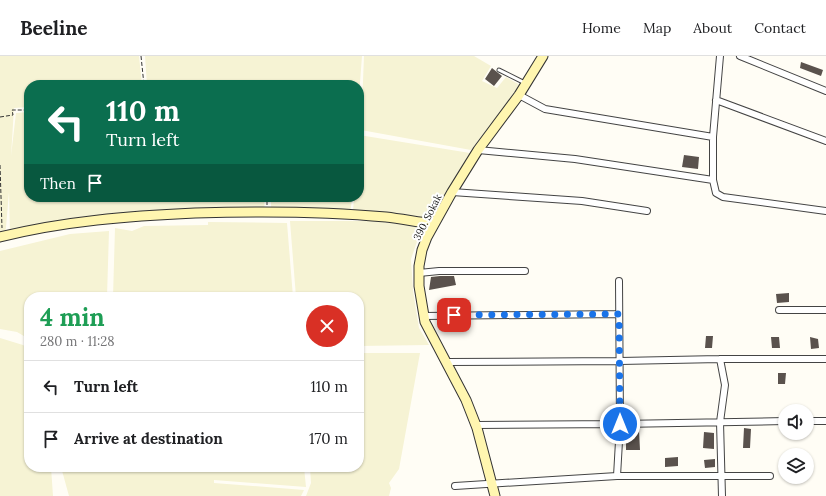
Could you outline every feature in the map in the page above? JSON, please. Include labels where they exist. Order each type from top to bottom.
[{"type":"street","name":"390. Sokak","points":[[495,496],[476,425],[466,400],[425,322],[419,273],[422,250],[434,224],[452,192],[478,150],[519,94],[543,56]]},
{"type":"street","points":[[720,56],[713,137],[713,180],[716,193],[724,197],[826,211]]},
{"type":"street","points":[[740,56],[826,91]]},
{"type":"street","points":[[519,94],[545,109],[713,137]]},
{"type":"street","points":[[716,100],[826,141]]},
{"type":"street","points":[[478,150],[575,159],[713,180]]},
{"type":"street","points":[[452,192],[582,201],[647,211]]},
{"type":"street","points":[[1,237],[82,221],[156,215],[226,212],[266,211],[328,213],[387,217],[434,224]]},
{"type":"street","points":[[419,273],[439,271],[525,271]]},
{"type":"street","points":[[617,476],[620,424],[619,281]]},
{"type":"street","points":[[779,310],[826,310]]},
{"type":"street","points":[[424,316],[619,314]]},
{"type":"street","points":[[720,359],[725,385],[720,422],[722,496]]},
{"type":"street","points":[[446,362],[720,359],[826,360]]},
{"type":"street","points":[[476,425],[778,421]]},
{"type":"street","points":[[814,421],[826,421]]},
{"type":"street","points":[[455,486],[617,476],[770,476]]},
{"type":"lane","points":[[499,70],[526,83]]},
{"type":"path","points":[[141,56],[143,80]]},
{"type":"path","points":[[0,117],[13,115],[12,110],[24,110]]},
{"type":"path","points":[[0,165],[1,237]]},
{"type":"shaded area","points":[[0,56],[139,56],[141,80],[24,80],[24,107],[14,108],[11,156],[16,113],[24,112],[24,202],[264,202],[265,214],[100,219],[10,235],[9,192],[5,239],[0,240]]},
{"type":"shaded area","points":[[145,56],[362,56],[360,80],[147,80]]},
{"type":"shaded area","points":[[364,56],[474,56],[491,66],[482,81],[497,88],[506,77],[520,85],[471,150],[364,131]]},
{"type":"shaded area","points":[[364,136],[470,153],[430,221],[353,212],[354,202],[364,202]]},
{"type":"shaded area","points":[[271,202],[352,202],[350,217],[271,215]]},
{"type":"shaded area","points":[[290,221],[376,221],[422,227],[411,259],[413,291],[419,328],[429,345],[364,346],[364,292],[296,292]]},
{"type":"shaded area","points":[[208,222],[287,223],[293,292],[113,292],[115,228],[132,231],[144,226],[208,225]]},
{"type":"shaded area","points":[[109,231],[107,292],[24,292],[24,336],[17,332],[0,329],[0,251],[70,234]]},
{"type":"shaded area","points":[[0,338],[24,346],[24,472],[51,472],[53,496],[0,496]]},
{"type":"shaded area","points":[[364,353],[420,353],[399,469],[389,483],[391,488],[389,496],[306,496],[311,483],[310,472],[364,472]]},
{"type":"shaded area","points":[[62,472],[304,472],[306,487],[214,480],[214,483],[304,490],[301,496],[69,496]]},
{"type":"building","points":[[801,62],[823,70],[821,76],[800,68]]},
{"type":"building","points":[[492,68],[502,76],[494,86],[485,79]]},
{"type":"building","points":[[684,155],[699,157],[698,169],[682,167]]},
{"type":"building","points":[[454,276],[456,285],[429,290],[431,277]]},
{"type":"building","points":[[789,293],[789,302],[777,303],[776,294]]},
{"type":"building","points":[[706,336],[713,336],[712,348],[705,348]]},
{"type":"building","points":[[771,337],[779,337],[780,348],[772,348]]},
{"type":"building","points":[[810,337],[818,339],[819,348],[811,349]]},
{"type":"building","points":[[778,373],[786,373],[785,384],[778,384]]},
{"type":"building","points":[[744,428],[751,429],[750,448],[743,448]]},
{"type":"building","points":[[626,429],[639,430],[640,450],[626,450]]},
{"type":"building","points":[[704,432],[714,433],[714,449],[703,448]]},
{"type":"building","points":[[678,457],[678,466],[665,467],[665,458]]},
{"type":"building","points":[[715,459],[715,467],[705,468],[704,460]]},
{"type":"route","points":[[454,315],[619,314],[620,424]]}]
